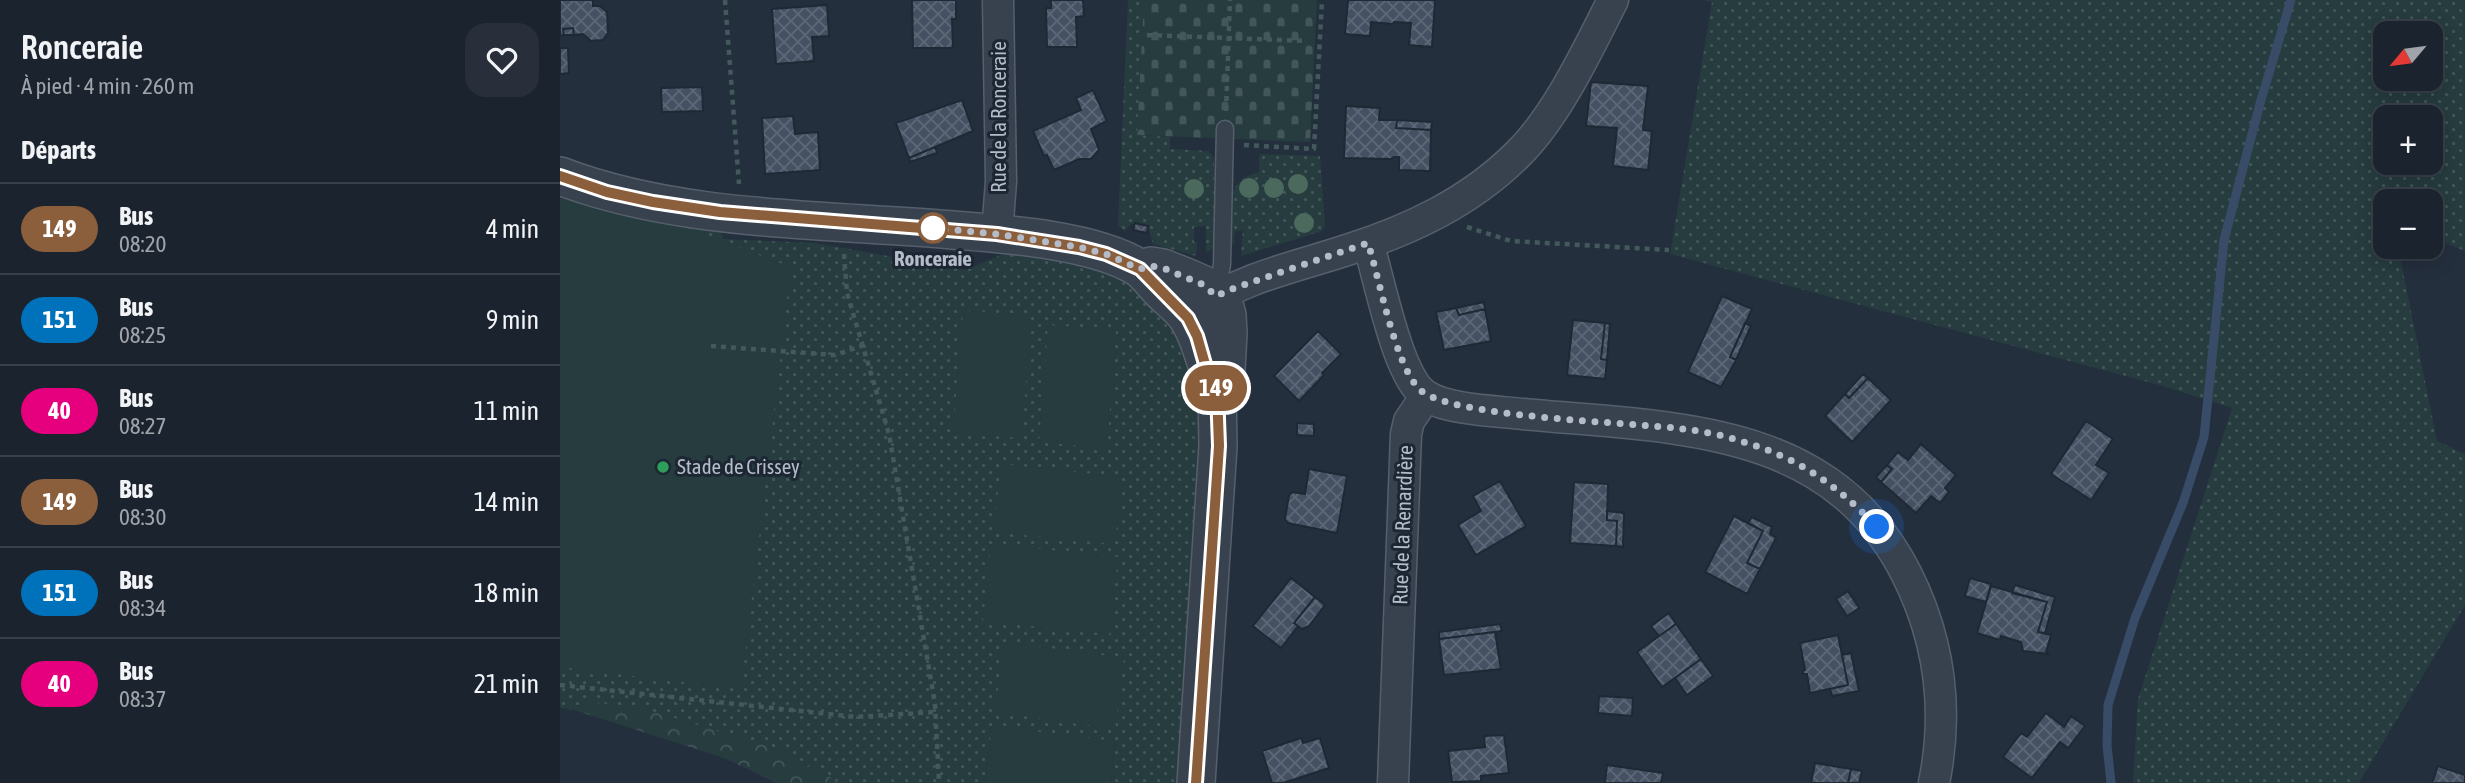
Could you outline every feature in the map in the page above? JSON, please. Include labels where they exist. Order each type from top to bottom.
[{"type":"street","name":"Rue de la Ronceraie","points":[[997,234],[1001,181],[998,0]]},
{"type":"street","points":[[1188,318],[1216,296],[1237,287],[1368,243],[1444,211],[1485,183],[1520,153],[1568,83],[1613,0]]},
{"type":"street","points":[[560,176],[607,192],[653,202],[741,215],[997,234],[1079,247],[1106,254],[1140,269],[1188,318],[1217,391],[1219,446],[1196,783]]},
{"type":"street","points":[[1368,243],[1399,351],[1410,376],[1426,396],[1469,409],[1682,429],[1739,440],[1770,450],[1801,465],[1851,500],[1877,527],[1899,559],[1921,604],[1935,647],[1940,702],[1940,751],[1934,783]]},
{"type":"street","points":[[1140,269],[1151,266],[1163,268],[1204,285],[1224,304],[1228,333],[1226,370],[1217,391]]},
{"type":"street","name":"Rue de la Renardière","points":[[1393,783],[1406,434],[1409,421],[1426,396]]},
{"type":"lane","points":[[1216,296],[1222,264],[1225,137]]},
{"type":"path","points":[[725,0],[741,215]]},
{"type":"path","points":[[1230,0],[1225,137],[1314,149],[1322,0]]},
{"type":"path","points":[[1147,34],[1307,41]]},
{"type":"path","points":[[1444,211],[1476,232],[1511,241],[1669,250]]},
{"type":"path","points":[[842,221],[847,293],[889,434],[935,712],[939,783]]},
{"type":"path","points":[[711,346],[835,355],[864,345]]},
{"type":"path","points":[[560,685],[856,717],[935,712]]},
{"type":"green space","points":[[1128,0],[1144,0],[1137,135],[1170,137],[1170,149],[1208,151],[1214,158],[1214,248],[1206,253],[1206,226],[1194,227],[1196,256],[1153,244],[1148,226],[1131,224],[1125,231],[1118,226]]},
{"type":"green space","points":[[1144,0],[1317,0],[1310,142],[1137,135]]},
{"type":"green space","points":[[1704,0],[2465,0],[2465,251],[2443,243],[2443,189],[2373,189],[2373,259],[2400,259],[2437,441],[2465,454],[2465,605],[2359,783],[2133,783],[2138,699],[2232,408],[2163,386],[1670,254],[1712,2]]},
{"type":"green space","points":[[1259,154],[1320,156],[1325,225],[1322,231],[1241,256],[1243,230],[1235,231],[1234,244],[1230,245],[1229,211],[1239,183],[1247,176],[1259,172]]},
{"type":"green space","name":"Stade de Crissey","points":[[560,181],[791,267],[741,689],[560,667]]},
{"type":"green space","points":[[608,208],[721,229],[723,239],[815,243],[966,270],[1010,251],[1073,258],[1135,285],[1177,324],[1197,369],[1204,433],[1176,783],[1111,783],[1115,742],[992,727],[985,783],[841,783],[781,750],[585,701],[574,710],[560,708],[560,633]]},
{"type":"green space","points":[[963,310],[1031,316],[1022,438],[953,433]]},
{"type":"green space","points":[[1048,325],[1116,330],[1107,448],[1039,442]]},
{"type":"green space","points":[[1001,464],[1122,477],[1115,544],[994,532]]},
{"type":"green space","points":[[991,544],[1118,557],[1110,634],[983,621]]},
{"type":"green space","points":[[1004,642],[1124,658],[1115,729],[995,712]]},
{"type":"green space","points":[[585,701],[645,709],[781,750],[841,783],[777,783],[724,758],[574,710]]},
{"type":"green space","points":[[992,726],[1115,741],[1111,783],[985,783]]},
{"type":"building","points":[[560,0],[593,0],[593,6],[600,6],[607,12],[608,33],[603,40],[591,41],[583,34],[574,35],[573,28],[563,29],[564,35],[560,36]]},
{"type":"building","points":[[912,0],[956,0],[956,19],[952,19],[953,48],[913,48]]},
{"type":"building","points":[[1051,0],[1083,0],[1084,16],[1076,17],[1077,47],[1047,47],[1046,8],[1051,8]]},
{"type":"building","points":[[1348,0],[1435,0],[1432,47],[1409,45],[1411,23],[1371,22],[1370,36],[1345,34]]},
{"type":"building","points":[[827,5],[829,36],[812,37],[814,61],[776,64],[772,9]]},
{"type":"building","points":[[573,28],[574,35],[564,35],[563,29]]},
{"type":"building","points":[[560,48],[568,48],[569,73],[560,74]]},
{"type":"building","points":[[1591,82],[1648,86],[1643,130],[1652,131],[1648,170],[1613,166],[1617,128],[1586,126]]},
{"type":"building","points":[[702,87],[703,111],[662,112],[661,88]]},
{"type":"building","points":[[1093,90],[1107,121],[1091,129],[1099,150],[1091,159],[1079,159],[1054,170],[1047,155],[1044,156],[1033,131],[1081,110],[1076,98]]},
{"type":"building","points":[[962,100],[973,131],[909,158],[896,123]]},
{"type":"building","points":[[1346,106],[1380,108],[1379,120],[1397,120],[1396,128],[1431,130],[1430,171],[1399,170],[1399,157],[1344,158]]},
{"type":"building","points":[[793,116],[795,134],[818,132],[820,170],[765,174],[762,118]]},
{"type":"building","points":[[1397,120],[1432,122],[1431,130],[1396,128]]},
{"type":"building","points":[[935,147],[937,153],[910,162],[909,158]]},
{"type":"building","points":[[1135,223],[1148,226],[1147,233],[1133,230]]},
{"type":"building","points":[[1722,296],[1752,309],[1730,357],[1736,360],[1721,387],[1688,372]]},
{"type":"building","points":[[1484,302],[1485,309],[1459,315],[1456,308]]},
{"type":"building","points":[[1456,308],[1459,315],[1485,309],[1491,341],[1444,350],[1436,312]]},
{"type":"building","points":[[1573,320],[1605,323],[1601,359],[1607,360],[1605,379],[1567,375]]},
{"type":"building","points":[[1605,323],[1610,324],[1607,360],[1601,359]]},
{"type":"building","points":[[1745,323],[1751,326],[1736,360],[1730,357]]},
{"type":"building","points":[[1318,331],[1341,354],[1299,401],[1274,376]]},
{"type":"building","points":[[1863,374],[1868,378],[1849,398],[1845,394]]},
{"type":"building","points":[[1868,378],[1891,400],[1852,442],[1825,416],[1845,394],[1849,398]]},
{"type":"building","points":[[2086,421],[2113,439],[2096,465],[2109,473],[2091,500],[2051,474]]},
{"type":"building","points":[[1297,423],[1314,424],[1314,436],[1297,435]]},
{"type":"building","points":[[1921,444],[1956,475],[1945,488],[1949,492],[1940,503],[1931,496],[1916,513],[1881,482],[1892,469],[1887,465],[1898,452],[1908,460]]},
{"type":"building","points":[[1887,465],[1892,469],[1881,482],[1876,477]]},
{"type":"building","points":[[1309,469],[1347,476],[1337,533],[1288,523],[1285,519],[1289,495],[1293,492],[1305,494]]},
{"type":"building","points":[[1500,481],[1526,526],[1476,555],[1458,525],[1481,511],[1473,496]]},
{"type":"building","points":[[1574,482],[1608,484],[1607,520],[1617,521],[1616,546],[1570,543]]},
{"type":"building","points":[[1607,511],[1624,513],[1623,547],[1616,546],[1617,521],[1607,520]]},
{"type":"building","points":[[1734,516],[1763,531],[1747,563],[1760,569],[1747,594],[1705,572]]},
{"type":"building","points":[[1752,517],[1772,527],[1770,534],[1776,538],[1760,569],[1747,563],[1763,531],[1748,523]]},
{"type":"building","points":[[1291,578],[1315,597],[1294,623],[1298,626],[1281,648],[1253,626]]},
{"type":"building","points":[[1970,578],[1991,584],[1986,602],[1965,596]]},
{"type":"building","points":[[2015,585],[2055,597],[2045,633],[2038,632],[2047,602],[2012,593]]},
{"type":"building","points":[[1991,586],[2047,602],[2038,632],[2051,635],[2046,652],[2048,654],[2023,651],[2021,642],[2001,636],[2000,640],[1977,633]]},
{"type":"building","points":[[1848,591],[1859,608],[1847,616],[1836,599]]},
{"type":"building","points":[[1315,597],[1325,605],[1309,626],[1302,629],[1294,623]]},
{"type":"building","points":[[1669,613],[1676,624],[1659,636],[1651,626]]},
{"type":"building","points":[[1500,624],[1502,631],[1439,639],[1439,632]]},
{"type":"building","points":[[1676,624],[1701,659],[1662,687],[1637,652]]},
{"type":"building","points":[[1495,632],[1501,669],[1444,675],[1439,639]]},
{"type":"building","points":[[1838,635],[1848,685],[1810,693],[1807,674],[1803,674],[1805,670],[1800,643]]},
{"type":"building","points":[[1851,653],[1859,691],[1832,696],[1830,689],[1848,685],[1842,655]]},
{"type":"building","points":[[1701,659],[1713,676],[1687,695],[1675,678]]},
{"type":"building","points":[[1599,696],[1633,698],[1632,716],[1598,713]]},
{"type":"building","points":[[2046,713],[2064,727],[2071,716],[2085,726],[2068,748],[2060,742],[2032,778],[2003,757],[2021,733],[2027,737]]},
{"type":"building","points":[[1504,735],[1509,773],[1481,776],[1481,781],[1452,782],[1448,751],[1485,747],[1484,736]]},
{"type":"building","points":[[1301,738],[1303,743],[1320,738],[1329,768],[1283,783],[1272,783],[1262,751]]},
{"type":"building","points":[[1815,763],[1851,769],[1848,783],[1811,783]]},
{"type":"building","points":[[1607,765],[1663,773],[1661,783],[1605,783]]},
{"type":"building","points":[[2438,766],[2465,775],[2465,783],[2432,783]]},
{"type":"building","points":[[1851,769],[1862,771],[1859,783],[1848,783]]},
{"type":"waterway","points":[[2111,783],[2107,745],[2108,705],[2135,618],[2183,503],[2204,437],[2224,240],[2291,0]]},
{"type":"bus line","name":"149","points":[[560,176],[607,192],[653,202],[741,215],[967,231],[1049,242],[1106,254],[1140,269],[1188,318],[1217,391],[1219,446],[1196,783]]},
{"type":"place","name":"Ronceraie","points":[[933,228]]},
{"type":"place","name":"Stade de Crissey","points":[[663,467]]},
{"type":"route","points":[[933,228],[997,234],[1079,247],[1106,254],[1140,269],[1151,266],[1163,268],[1204,285],[1216,296],[1368,243],[1399,351],[1410,376],[1426,396],[1469,409],[1682,429],[1739,440],[1770,450],[1826,480],[1851,500],[1877,527]]}]
